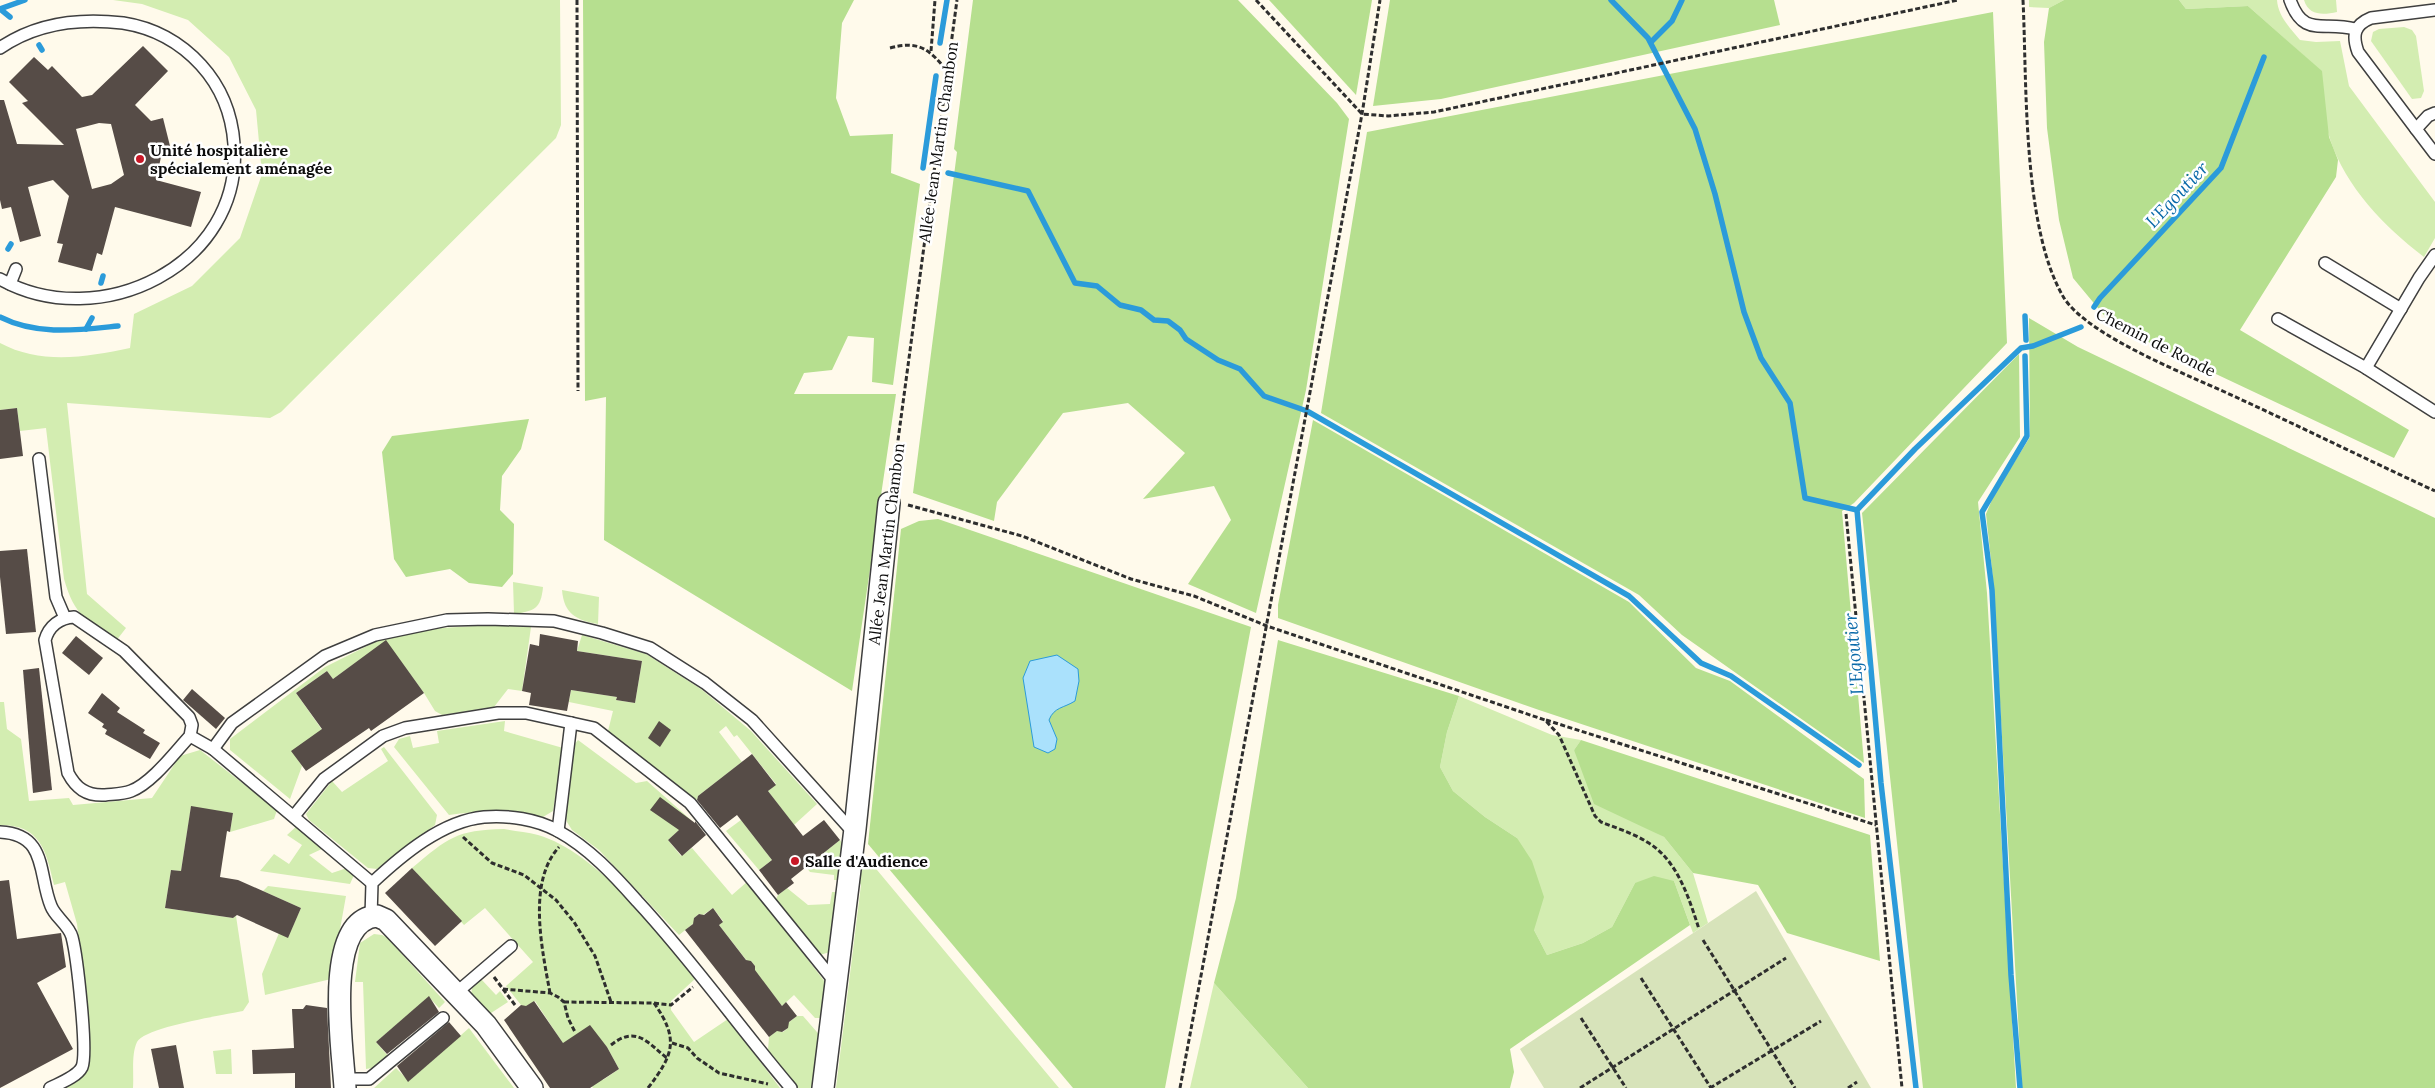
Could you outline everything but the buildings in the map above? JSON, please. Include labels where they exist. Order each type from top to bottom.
[{"type":"street","name":"Allée Jean Martin Chambon","points":[[823,1088],[854,833],[889,503]]},
{"type":"street","points":[[345,1084],[340,987],[343,952],[353,930],[360,922],[377,916],[386,920],[486,1025],[532,1088]]},
{"type":"lane","points":[[2290,0],[2296,17],[2309,26],[2340,25],[2355,29]]},
{"type":"lane","points":[[2435,10],[2371,18],[2361,22],[2355,29],[2354,41],[2358,52],[2435,154]]},
{"type":"lane","points":[[0,48],[28,33],[76,21],[105,21],[153,30],[174,40],[210,75],[224,100],[233,129],[236,160],[232,185],[224,209],[212,229],[196,248],[174,268],[152,281],[131,290],[101,298],[77,300],[53,298],[27,292],[5,282],[16,269]]},
{"type":"lane","points":[[2416,129],[2428,116],[2435,113]]},
{"type":"lane","points":[[2366,368],[2435,255]]},
{"type":"lane","points":[[2324,262],[2401,309]]},
{"type":"lane","points":[[2278,319],[2366,368],[2435,412]]},
{"type":"lane","points":[[39,459],[56,598],[65,618]]},
{"type":"lane","points":[[74,617],[124,651],[189,717],[192,725],[190,736],[144,783],[132,791],[120,794],[96,795],[83,792],[74,784],[68,772],[45,640],[48,630],[65,618],[74,617]]},
{"type":"lane","points":[[213,749],[232,723],[318,662],[375,635],[447,620],[488,619],[554,622],[602,633],[650,648],[705,683],[752,720],[854,833]]},
{"type":"lane","points":[[294,816],[324,779],[382,736],[405,728],[498,713],[526,713],[594,728],[690,803],[836,982]]},
{"type":"lane","points":[[563,834],[571,722]]},
{"type":"lane","points":[[190,736],[213,749],[372,883]]},
{"type":"lane","points":[[371,917],[372,883],[393,864],[450,826],[484,817],[507,817],[526,820],[563,834],[604,865],[662,927],[791,1088]]},
{"type":"lane","points":[[0,832],[11,832],[24,838],[34,848],[41,861],[51,906],[72,936],[80,996],[82,1067],[76,1074],[50,1088]]},
{"type":"lane","points":[[456,993],[511,946]]},
{"type":"lane","points":[[345,1084],[369,1079],[443,1018]]},
{"type":"path","points":[[577,0],[578,391]]},
{"type":"path","points":[[931,51],[935,0]]},
{"type":"path","name":"Allée Jean Martin Chambon","points":[[889,503],[957,0]]},
{"type":"path","points":[[1256,0],[1362,114],[1388,116],[1434,112],[1958,0]]},
{"type":"path","points":[[1180,1088],[1268,626],[1362,114],[1380,0]]},
{"type":"path","name":"Chemin de Ronde","points":[[2023,0],[2032,176],[2041,232],[2051,270],[2065,298],[2080,316],[2100,331],[2154,359],[2435,491]]},
{"type":"path","points":[[890,48],[906,43],[931,51],[948,72]]},
{"type":"path","points":[[889,503],[920,507],[1022,536],[1132,579],[1194,596],[1268,626],[1545,720],[1876,825]]},
{"type":"path","points":[[1846,514],[1902,1088]]},
{"type":"path","points":[[1545,720],[1559,735],[1596,816],[1602,822],[1648,842],[1662,852],[1686,890],[1699,929]]},
{"type":"path","points":[[450,826],[492,863],[524,875],[556,900],[574,922],[594,956],[611,1002]]},
{"type":"path","points":[[550,993],[543,955],[540,888],[550,857],[563,834]]},
{"type":"path","points":[[1703,940],[1795,1088]]},
{"type":"path","points":[[1580,1088],[1786,958]]},
{"type":"path","points":[[487,967],[515,1005]]},
{"type":"path","points":[[1641,978],[1710,1088],[1821,1021]]},
{"type":"path","points":[[503,989],[550,993],[564,1002],[671,1005],[702,979]]},
{"type":"path","points":[[564,1002],[568,1018],[575,1032]]},
{"type":"path","points":[[648,1088],[668,1059],[672,1043],[662,1015],[653,1003]]},
{"type":"path","points":[[1581,1018],[1626,1088]]},
{"type":"path","points":[[611,1045],[622,1036],[630,1035],[645,1040],[668,1059]]},
{"type":"path","points":[[672,1043],[688,1048],[697,1058],[718,1073],[763,1081],[773,1086]]},
{"type":"path","points":[[1848,1088],[1857,1082]]},
{"type":"green space","points":[[113,0],[560,0],[561,125],[556,138],[281,412],[270,418],[67,403],[87,594],[126,628],[116,641],[89,622],[77,610],[68,592],[64,579],[46,428],[20,431],[17,408],[0,410],[0,343],[16,350],[48,357],[81,356],[130,348],[134,314],[192,286],[240,238],[262,174],[256,110],[229,57],[188,20],[142,4]]},
{"type":"green space","points":[[583,0],[854,0],[842,23],[836,98],[850,136],[893,134],[891,173],[920,184],[893,385],[872,382],[874,338],[848,336],[832,370],[804,373],[794,394],[896,394],[852,691],[604,540],[606,397],[585,401]]},
{"type":"green space","points":[[973,0],[1238,0],[1337,103],[1349,119],[1306,390],[1256,613],[1188,584],[1231,520],[1214,486],[1143,499],[1185,453],[1128,403],[1063,413],[997,502],[994,521],[913,493],[957,152],[954,149]]},
{"type":"green space","points":[[1269,0],[1372,0],[1356,95]]},
{"type":"green space","points":[[1390,0],[1774,0],[1780,25],[1441,99],[1373,106]]},
{"type":"green space","points":[[2029,0],[2064,0],[2049,8],[2029,7]]},
{"type":"green space","points":[[2064,0],[2179,0],[2186,9],[2248,6],[2322,71],[2329,137],[2338,160],[2336,177],[2240,330],[2409,430],[2394,458],[2112,325],[2073,278],[2059,220],[2047,128],[2044,42],[2049,8]]},
{"type":"green space","points":[[2179,0],[2277,0],[2282,17],[2300,40],[2316,42],[2340,41],[2349,86],[2435,202],[2435,238],[2424,257],[2381,219],[2356,190],[2346,174],[2337,157],[2328,131],[2321,71],[2248,6],[2186,9]]},
{"type":"green space","points":[[2304,0],[2336,0],[2337,12],[2322,14],[2313,12]]},
{"type":"green space","points":[[1993,12],[2007,343],[1854,503],[1842,511],[1864,763],[1682,635],[1639,595],[1321,413],[1367,132]]},
{"type":"green space","points":[[2404,27],[2412,30],[2416,36],[2424,91],[2421,98],[2412,99],[2371,41],[2373,32],[2379,29]]},
{"type":"green space","points":[[2029,318],[2078,347],[2435,518],[2435,1088],[2022,1088],[1993,579],[1986,514],[1994,495],[2030,437]]},
{"type":"green space","points":[[2019,354],[2020,437],[1978,502],[1987,593],[2016,1088],[1923,1088],[1862,513]]},
{"type":"green space","points":[[529,419],[521,449],[502,476],[500,510],[514,524],[513,574],[502,587],[469,583],[450,569],[406,577],[394,559],[382,452],[392,436]]},
{"type":"green space","points":[[1313,420],[1629,602],[1696,668],[1730,681],[1864,779],[1865,818],[1539,710],[1278,618],[1278,605]]},
{"type":"green space","points":[[938,519],[1251,627],[1165,1088],[1073,1088],[868,844],[901,529],[919,521]]},
{"type":"green space","points":[[513,582],[543,587],[540,600],[535,608],[527,612],[514,614]]},
{"type":"green space","points":[[562,590],[599,597],[598,624],[577,618],[572,614],[565,605]]},
{"type":"green space","points":[[491,625],[531,627],[522,691],[508,689],[494,707],[442,715],[435,711],[386,641],[333,679],[327,671],[296,693],[325,734],[292,751],[302,766],[290,799],[230,750],[230,739],[325,667],[385,637],[442,628]]},
{"type":"green space","points":[[582,635],[646,654],[701,689],[751,731],[817,804],[794,825],[768,791],[776,784],[737,735],[734,737],[726,726],[719,732],[742,762],[698,796],[697,800],[690,796],[608,731],[613,711],[569,702],[571,690],[617,697],[616,700],[635,703],[642,661],[577,651]]},
{"type":"green space","points":[[1278,640],[1459,696],[1447,732],[1440,767],[1453,791],[1485,817],[1517,838],[1532,861],[1544,897],[1534,930],[1547,955],[1583,943],[1612,927],[1635,883],[1654,876],[1674,881],[1690,925],[1510,1049],[1514,1072],[1510,1088],[1308,1088],[1214,983],[1236,898]]},
{"type":"green space","points":[[1459,696],[1552,735],[1581,740],[1574,750],[1637,823],[1664,837],[1693,873],[1708,923],[1693,933],[1674,881],[1635,883],[1612,927],[1583,943],[1547,955],[1534,930],[1517,838],[1485,817],[1453,791],[1440,767],[1447,732]]},
{"type":"green space","points":[[0,702],[4,702],[7,729],[21,739],[29,801],[69,798],[73,805],[152,798],[180,756],[200,750],[277,810],[274,819],[230,832],[233,813],[191,807],[181,871],[171,870],[165,908],[233,918],[236,916],[249,1002],[243,1011],[169,1027],[154,1031],[143,1037],[137,1042],[135,1047],[133,1088],[59,1088],[79,1077],[82,968],[77,924],[65,882],[54,885],[48,861],[39,842],[25,830],[14,826],[0,825]]},
{"type":"green space","points":[[505,721],[504,731],[563,748],[553,811],[543,817],[496,812],[449,815],[394,747],[399,739],[410,736],[413,748],[439,743],[437,731]]},
{"type":"green space","points":[[578,740],[636,783],[647,781],[691,820],[668,840],[681,856],[692,848],[732,895],[748,881],[828,986],[824,1018],[815,1018],[794,995],[782,1006],[754,970],[755,966],[751,961],[747,961],[719,925],[723,921],[713,908],[703,915],[699,914],[694,918],[694,923],[679,935],[599,850],[572,830],[566,816],[574,745]]},
{"type":"green space","points":[[1581,740],[1870,835],[1880,961],[1787,933],[1758,885],[1693,873],[1664,837],[1594,804],[1574,750]]},
{"type":"green space","points":[[384,747],[437,815],[435,825],[377,869],[368,868],[309,820],[306,814],[332,781],[342,792],[388,761],[381,749]]},
{"type":"green space","points":[[741,820],[772,860],[759,870],[726,831]]},
{"type":"green space","points":[[298,825],[324,848],[309,855],[332,873],[347,868],[354,875],[350,884],[260,871],[274,854],[289,864],[302,845],[287,835]]},
{"type":"green space","points":[[504,829],[538,835],[560,844],[582,858],[604,876],[645,917],[696,978],[671,1001],[671,1010],[694,1042],[728,1019],[780,1088],[593,1088],[587,1079],[603,1080],[619,1069],[607,1047],[598,1037],[568,1051],[535,1001],[525,1007],[521,1005],[506,986],[533,962],[485,908],[464,925],[412,868],[435,849],[453,838],[474,831]]},
{"type":"green space","points":[[840,840],[846,848],[843,880],[834,880],[834,875],[810,872],[806,867]]},
{"type":"green space","points":[[862,852],[1059,1088],[836,1088],[861,885],[858,879]]},
{"type":"green space","points":[[268,886],[346,896],[331,979],[265,995],[262,974],[279,933],[288,937],[301,908],[263,891]]},
{"type":"green space","points":[[787,888],[808,905],[830,904],[832,892],[842,892],[833,951],[820,955],[776,899]]},
{"type":"green space","points":[[1756,891],[1871,1088],[1544,1088],[1520,1049]]},
{"type":"green space","points":[[374,934],[382,935],[392,940],[391,942],[445,1002],[439,1008],[429,997],[376,1042],[388,1056],[372,1068],[366,1069],[363,982],[355,982],[360,943]]},
{"type":"green space","points":[[481,979],[496,995],[500,991],[508,1002],[491,1013],[483,1009],[471,997],[472,987]]},
{"type":"green space","points":[[1214,983],[1308,1088],[1190,1088]]},
{"type":"green space","points":[[797,1016],[803,1016],[823,1039],[817,1088],[798,1088],[768,1050],[769,1037],[778,1030],[783,1032],[788,1028],[788,1023]]},
{"type":"green space","points":[[469,1028],[514,1088],[374,1088],[396,1068],[409,1081]]},
{"type":"green space","points":[[231,1049],[232,1074],[216,1074],[213,1051]]},
{"type":"water","points":[[1057,655],[1078,669],[1079,681],[1075,701],[1057,710],[1049,720],[1057,739],[1055,749],[1048,753],[1034,747],[1023,678],[1030,661]]},
{"type":"waterway","points":[[0,9],[25,0]]},
{"type":"waterway","points":[[940,43],[947,0]]},
{"type":"waterway","points":[[1611,0],[1648,38],[1695,129],[1715,194],[1744,312],[1761,358],[1790,403],[1805,498],[1857,510]]},
{"type":"waterway","points":[[1651,42],[1672,21],[1682,0]]},
{"type":"waterway","points":[[0,9],[10,17]]},
{"type":"waterway","points":[[39,45],[42,50]]},
{"type":"waterway","name":"L'Egoutier","points":[[2094,307],[2100,298],[2221,168],[2264,57]]},
{"type":"waterway","points":[[923,168],[936,76]]},
{"type":"waterway","points":[[948,173],[1028,191],[1075,283],[1097,286],[1120,305],[1141,310],[1154,320],[1168,321],[1180,330],[1186,339],[1218,360],[1240,369],[1264,396],[1307,411],[1629,596],[1701,663],[1731,676],[1859,765]]},
{"type":"waterway","points":[[8,249],[11,244]]},
{"type":"waterway","points":[[101,283],[103,276]]},
{"type":"waterway","points":[[2025,316],[2026,340]]},
{"type":"waterway","points":[[0,317],[28,327],[43,329],[73,330],[118,326]]},
{"type":"waterway","points":[[86,329],[92,318]]},
{"type":"waterway","name":"L'Egoutier","points":[[1916,1088],[1881,783],[1857,510],[1915,449],[2021,348],[2033,346],[2081,327]]},
{"type":"waterway","points":[[2020,1088],[2011,975],[1992,590],[1982,512],[2027,436],[2025,356]]},
{"type":"place","name":"Unité hospitalière spécialement aménagée","points":[[140,159]]},
{"type":"place","name":"Salle d'Audience","points":[[795,861]]}]
